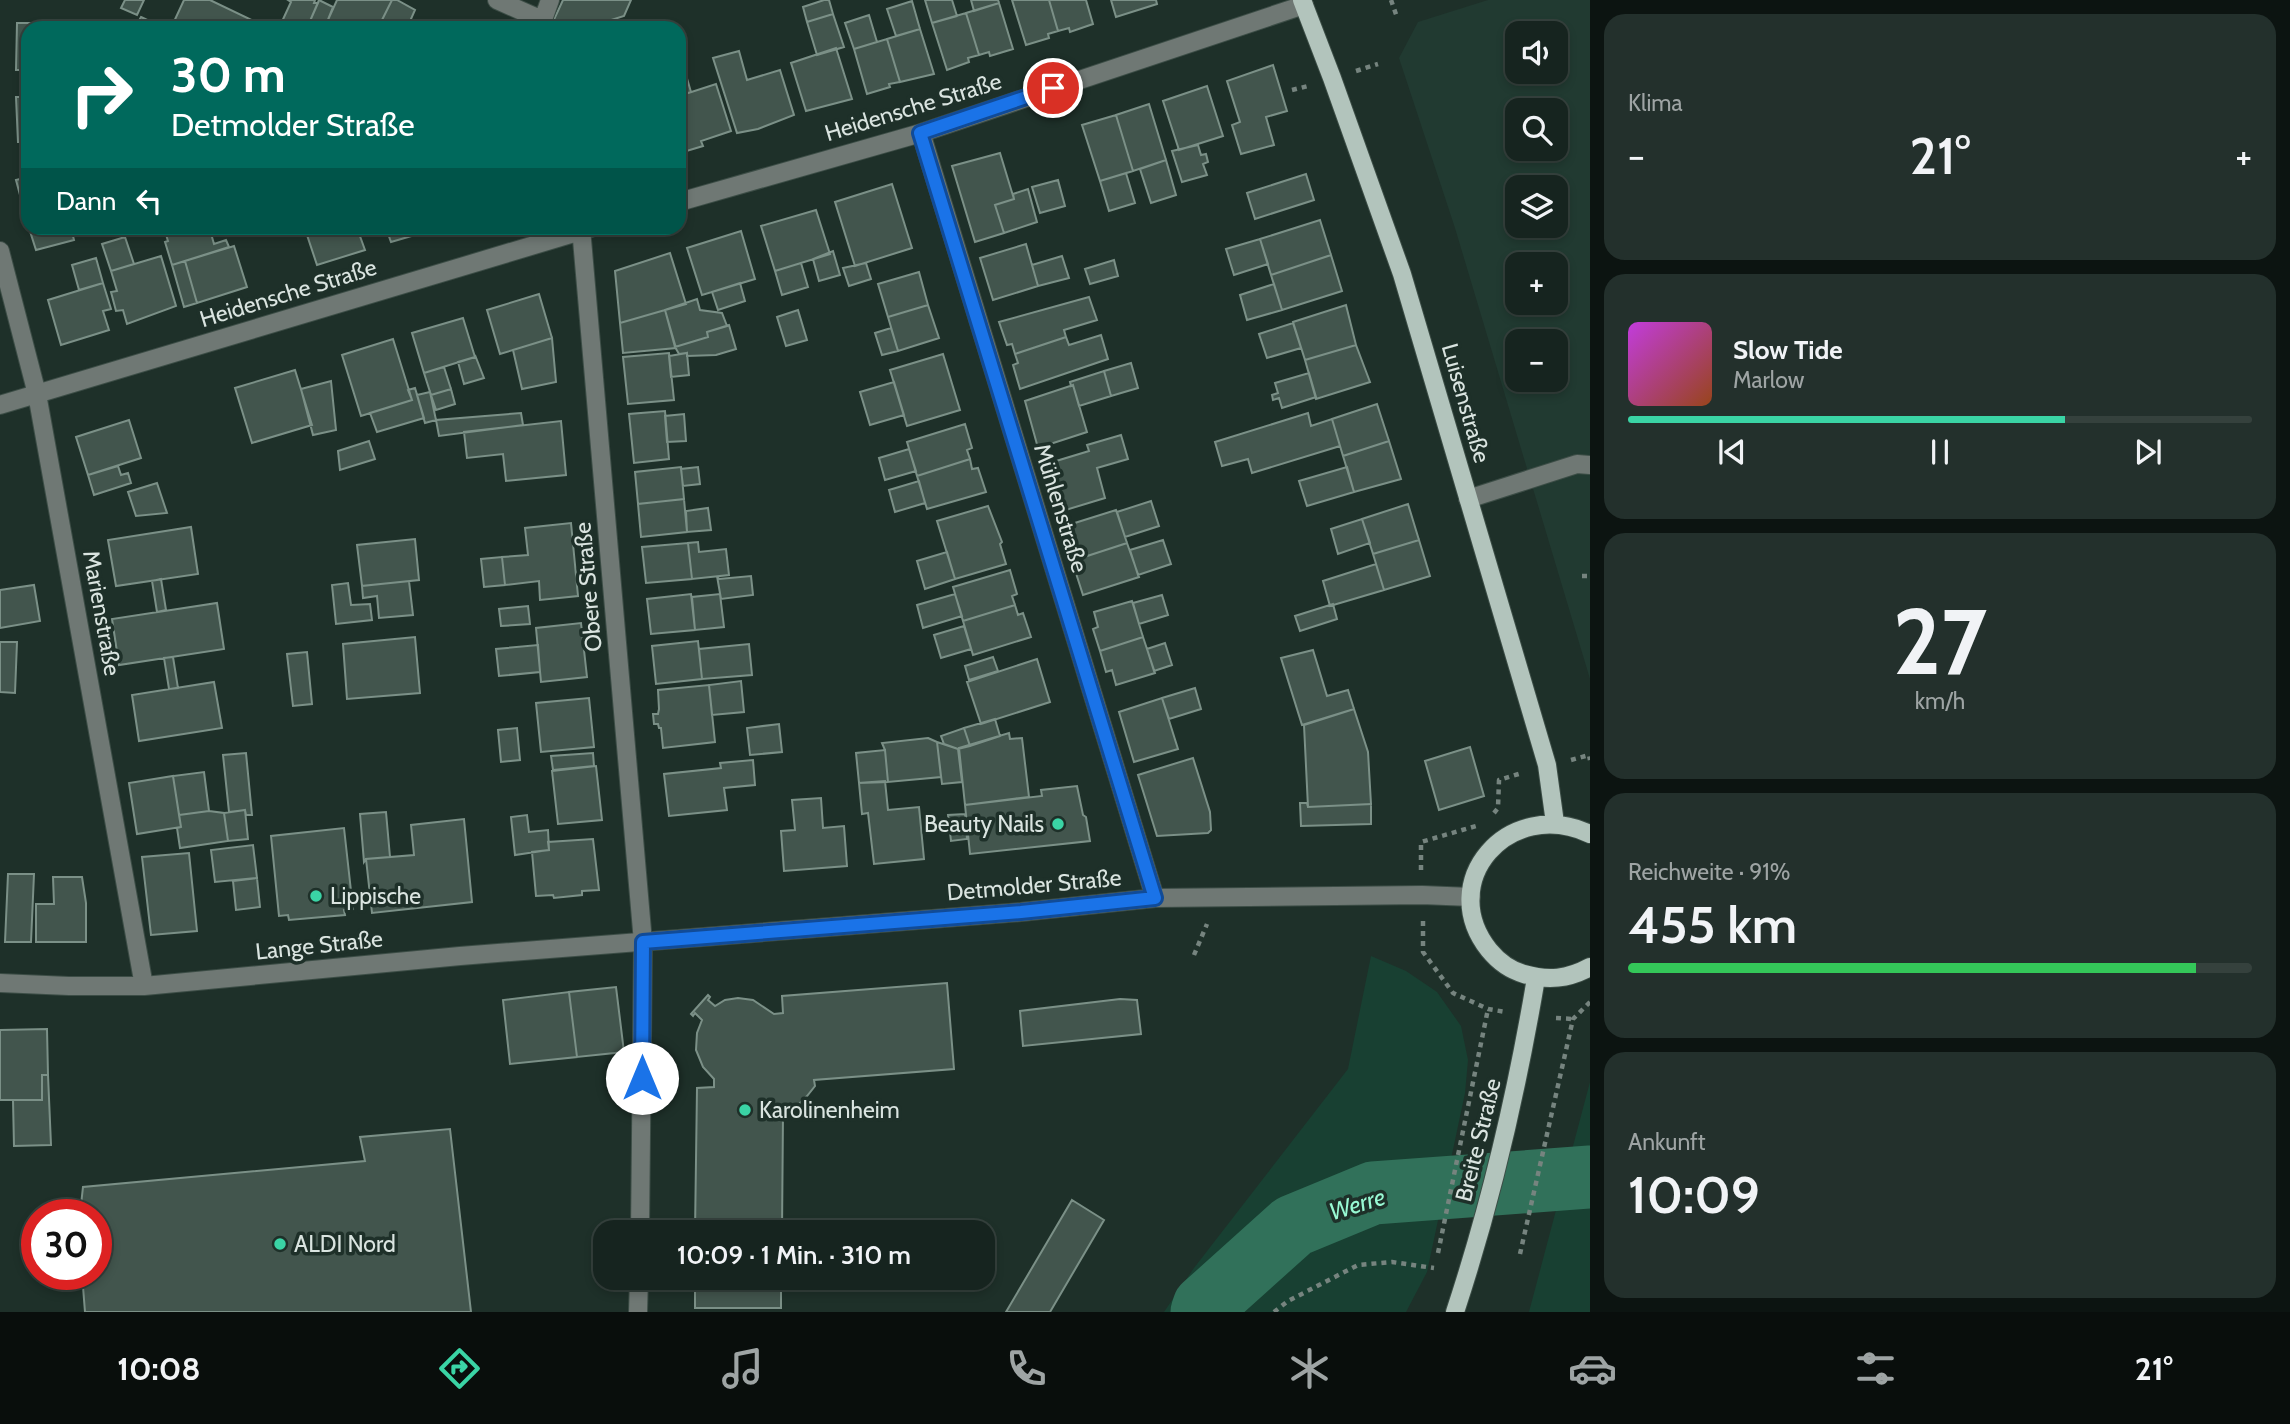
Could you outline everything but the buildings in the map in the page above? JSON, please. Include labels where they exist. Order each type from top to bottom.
[{"type":"main road","name":"Luisenstraße","points":[[1308,2],[1402,274],[1547,765],[1555,823]]},
{"type":"main road","points":[[1590,834],[1573,826],[1555,823],[1534,824],[1514,831],[1497,843],[1484,858],[1475,877],[1471,897],[1474,920],[1482,940],[1496,958],[1515,971],[1536,978],[1552,979],[1567,977],[1590,967]]},
{"type":"main road","name":"Breite Straße","points":[[1454,1312],[1474,1253],[1511,1112],[1536,978]]},
{"type":"street","points":[[497,0],[536,21]]},
{"type":"street","points":[[542,21],[550,0]]},
{"type":"street","name":"Heidensche Straße","points":[[686,200],[920,133],[1308,2]]},
{"type":"street","name":"Mühlenstraße","points":[[920,133],[1155,898]]},
{"type":"street","name":"Heidensche Straße","points":[[0,405],[562,235]]},
{"type":"street","name":"Obere Straße","points":[[586,235],[643,942],[640,1220]]},
{"type":"street","name":"Marienstraße","points":[[0,251],[37,394],[144,986]]},
{"type":"street","points":[[1468,499],[1577,464],[1590,465]]},
{"type":"street","name":"Detmolder Straße","points":[[643,942],[1021,912],[1155,898],[1422,895],[1471,897]]},
{"type":"street","name":"Lange Straße","points":[[0,983],[144,986],[460,956],[643,942]]},
{"type":"street","points":[[638,1312],[639,1290]]},
{"type":"path","points":[[1391,0],[1397,17]]},
{"type":"path","points":[[1582,576],[1590,576]]},
{"type":"path","points":[[1520,1254],[1573,1019],[1590,1002]]},
{"type":"path","points":[[1438,1253],[1488,1009]]},
{"type":"path","points":[[1274,1312],[1288,1301],[1358,1265],[1392,1262],[1434,1268]]},
{"type":"shaded area","points":[[1488,0],[1590,0],[1590,679],[1455,228],[1399,58],[1418,22]]},
{"type":"shaded area","points":[[1371,956],[1406,971],[1437,992],[1461,1026],[1468,1060],[1465,1093],[1427,1272],[1406,1312],[1164,1312],[1194,1268],[1348,1069]]},
{"type":"shaded area","points":[[1590,1082],[1590,1312],[1529,1312]]},
{"type":"waterway","name":"Werre","points":[[1202,1312],[1204,1306],[1293,1226],[1373,1193],[1590,1177]]},
{"type":"place","name":"Beauty Nails","points":[[1058,824]]},
{"type":"place","name":"Lippische","points":[[316,896]]},
{"type":"place","name":"Karolinenheim","points":[[745,1110]]},
{"type":"place","name":"ALDI Nord","points":[[280,1244]]},
{"type":"route","points":[[642,1078],[643,942],[1021,912],[1155,898],[920,133],[1053,88]]}]
